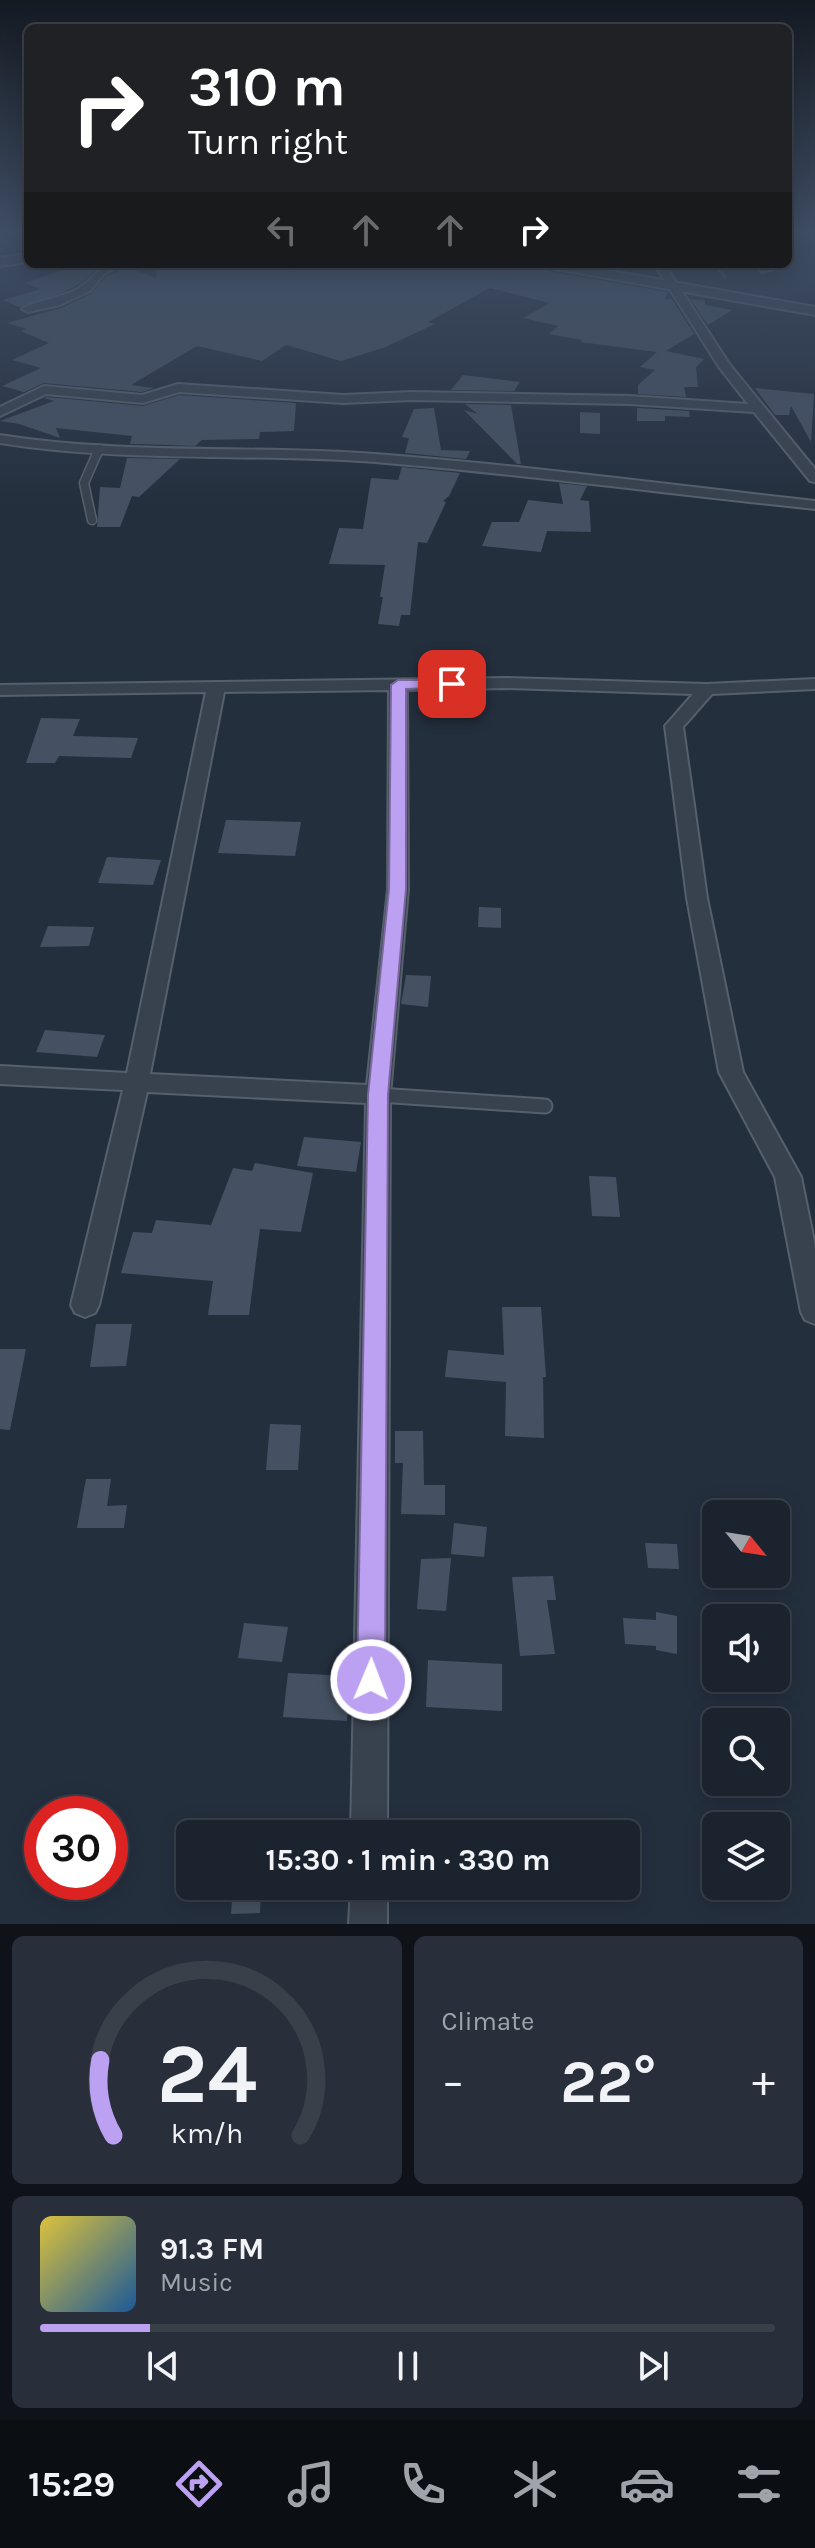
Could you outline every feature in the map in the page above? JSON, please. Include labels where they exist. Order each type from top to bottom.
[{"type":"street","points":[[695,323],[756,408],[815,478]]},
{"type":"street","points":[[0,412],[44,390],[143,399],[178,388],[343,399],[412,396],[615,400],[756,408]]},
{"type":"street","points":[[0,439],[44,446],[211,455],[373,458],[815,505]]},
{"type":"street","points":[[0,690],[506,683],[707,689],[815,684]]},
{"type":"street","points":[[369,1820],[378,1095],[398,889],[398,685]]},
{"type":"street","points":[[85,1305],[137,1082],[216,686]]},
{"type":"street","points":[[707,689],[674,726],[697,898],[731,1072],[788,1177],[815,1312]]},
{"type":"street","points":[[0,1075],[378,1095]]},
{"type":"street","points":[[368,1924],[369,1900]]},
{"type":"lane","points":[[92,520],[84,483],[99,449]]},
{"type":"lane","points":[[378,1095],[545,1106]]},
{"type":"building","points":[[7,323],[435,324],[383,348],[341,361],[286,345],[262,361],[197,346],[131,385],[154,388],[142,392],[44,383],[24,392],[2,386],[41,368],[12,360],[49,343],[21,331],[27,329]]},
{"type":"building","points":[[544,323],[687,323],[694,334],[666,351],[704,359],[696,367],[698,387],[684,387],[686,397],[638,394],[638,385],[655,370],[640,367],[657,352],[580,342],[582,340],[549,334],[558,326]]},
{"type":"building","points":[[463,375],[520,382],[514,391],[451,390]]},
{"type":"building","points":[[755,388],[814,394],[811,442],[791,406],[789,415],[775,415]]},
{"type":"building","points":[[179,395],[296,403],[294,431],[260,432],[259,439],[202,440],[195,446],[130,444],[132,436],[56,428],[60,438],[0,421],[54,401],[44,398],[47,397],[143,406]]},
{"type":"building","points":[[465,404],[511,405],[521,464],[517,464],[464,410],[478,414]]},
{"type":"building","points":[[434,408],[441,450],[470,451],[466,459],[405,453],[409,438],[402,437],[414,409]]},
{"type":"building","points":[[637,408],[689,411],[690,417],[665,416],[665,421],[637,421]]},
{"type":"building","points":[[580,412],[600,413],[600,434],[580,433]]},
{"type":"building","points":[[127,458],[180,459],[139,497],[132,496],[120,527],[97,527],[100,487],[120,488]]},
{"type":"building","points":[[402,467],[460,473],[449,496],[443,501],[446,502],[427,543],[418,542],[410,615],[401,615],[399,626],[378,624],[385,565],[329,564],[339,528],[363,529],[371,478],[398,480]]},
{"type":"building","points":[[559,483],[587,486],[580,500],[589,501],[591,532],[547,531],[541,552],[482,546],[492,522],[519,522],[528,500],[563,504]]},
{"type":"building","points":[[41,718],[80,719],[73,736],[138,738],[131,758],[59,756],[55,763],[26,763]]},
{"type":"building","points":[[226,820],[301,822],[295,856],[218,853]]},
{"type":"building","points":[[107,857],[161,860],[153,885],[98,883]]},
{"type":"building","points":[[479,907],[501,908],[501,928],[478,927]]},
{"type":"building","points":[[48,926],[94,927],[89,946],[40,947]]},
{"type":"building","points":[[406,975],[431,976],[428,1007],[401,1004]]},
{"type":"building","points":[[45,1030],[105,1035],[97,1057],[36,1052]]},
{"type":"building","points":[[304,1137],[361,1142],[356,1172],[297,1166]]},
{"type":"building","points":[[255,1163],[313,1173],[301,1232],[260,1229],[249,1315],[208,1315],[213,1281],[121,1273],[133,1232],[152,1233],[156,1220],[211,1225],[233,1168],[252,1171]]},
{"type":"building","points":[[589,1176],[616,1177],[620,1217],[592,1216]]},
{"type":"building","points":[[502,1307],[541,1307],[546,1377],[543,1377],[544,1438],[505,1436],[506,1382],[445,1377],[448,1350],[504,1355]]},
{"type":"building","points":[[96,1324],[132,1324],[126,1366],[90,1367]]},
{"type":"building","points":[[0,1349],[26,1349],[10,1430],[0,1429]]},
{"type":"building","points":[[270,1424],[301,1425],[298,1470],[266,1470]]},
{"type":"building","points":[[395,1431],[423,1431],[424,1485],[445,1485],[445,1515],[401,1514],[403,1463],[395,1463]]},
{"type":"building","points":[[86,1479],[111,1479],[107,1506],[127,1505],[124,1528],[77,1528]]},
{"type":"building","points":[[454,1523],[487,1527],[484,1557],[451,1554]]},
{"type":"building","points":[[645,1543],[677,1544],[679,1569],[648,1568]]},
{"type":"building","points":[[451,1558],[446,1611],[417,1609],[421,1559]]},
{"type":"building","points":[[553,1576],[556,1600],[547,1600],[555,1654],[520,1656],[512,1577]]},
{"type":"building","points":[[656,1612],[677,1616],[677,1654],[656,1650],[656,1646],[625,1644],[623,1618],[656,1620]]},
{"type":"building","points":[[244,1623],[288,1627],[282,1662],[238,1658]]},
{"type":"building","points":[[428,1660],[502,1664],[502,1711],[426,1707]]},
{"type":"building","points":[[288,1673],[350,1676],[347,1721],[283,1717]]},
{"type":"building","points":[[232,1900],[260,1900],[260,1913],[231,1914]]},
{"type":"route","points":[[371,1680],[378,1095],[398,889],[398,685],[452,684]]}]
